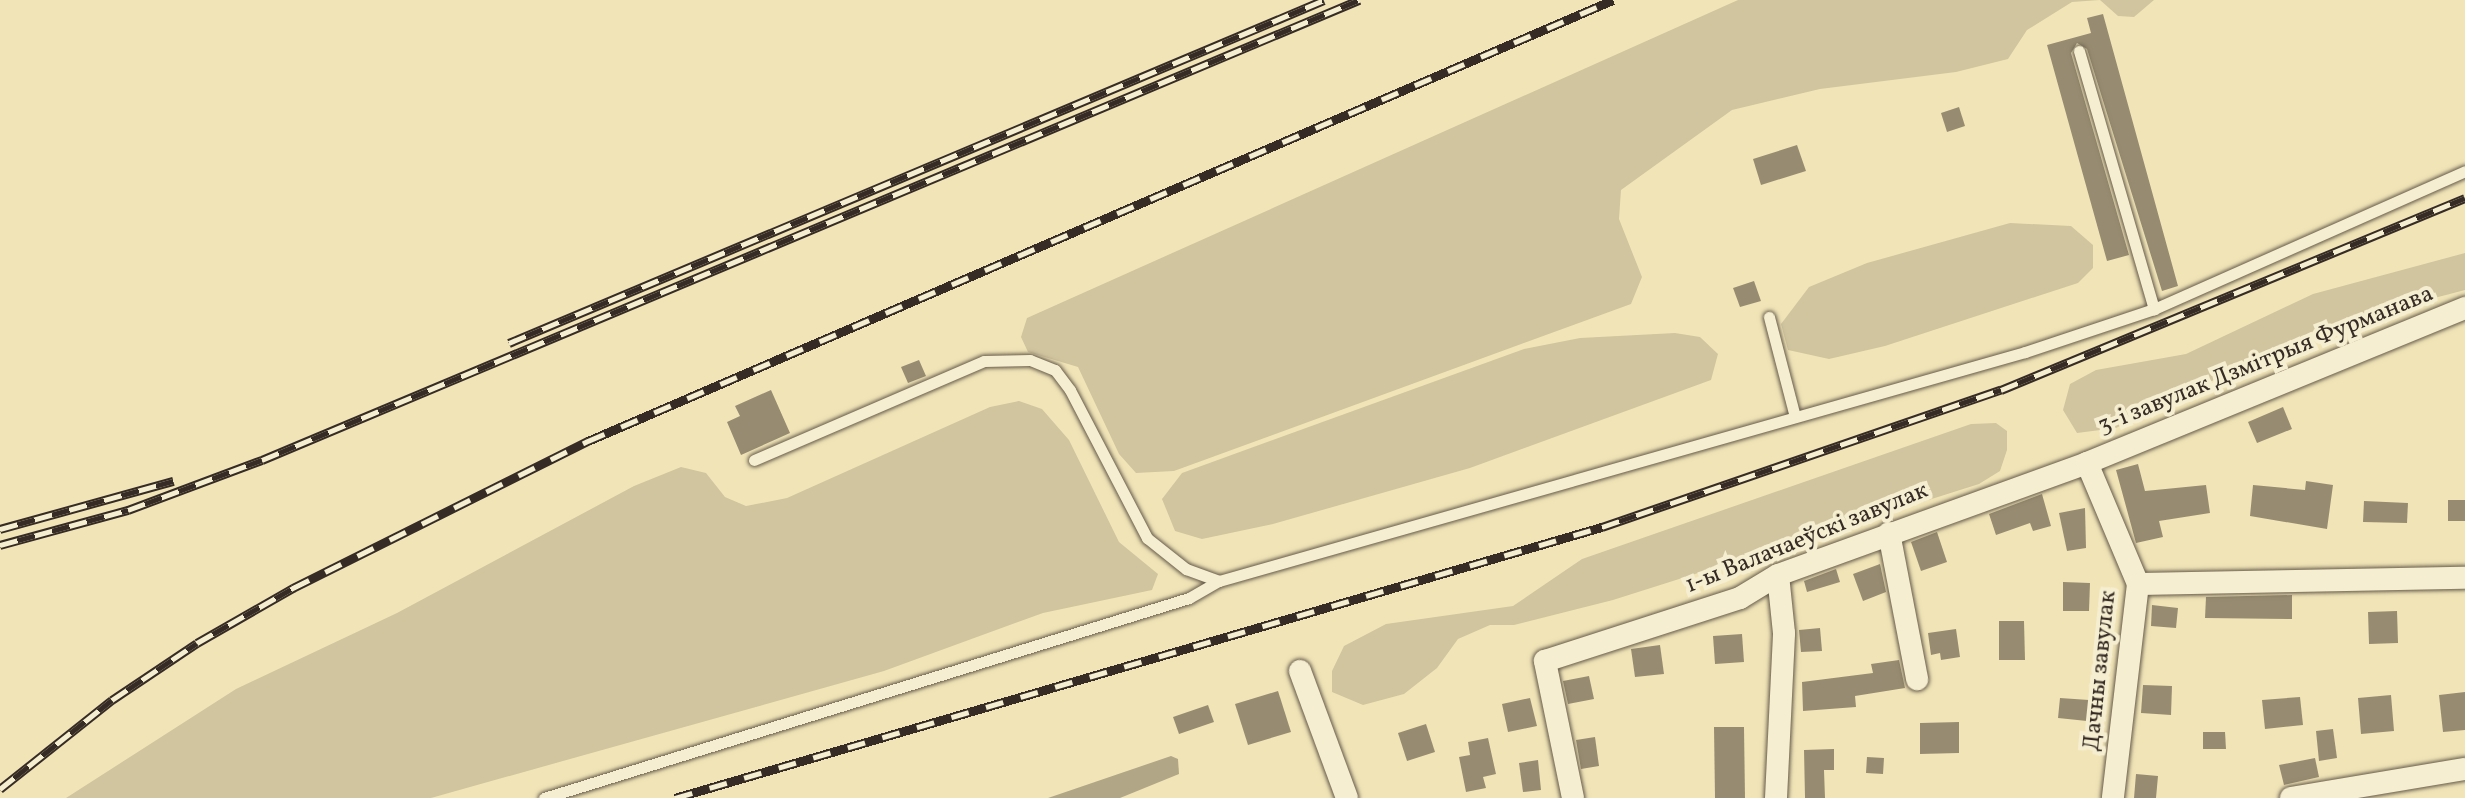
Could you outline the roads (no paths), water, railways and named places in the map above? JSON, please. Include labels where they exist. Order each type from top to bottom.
[{"type":"street","name":"3-і завулак Дзмітрыя Фурманава","points":[[2087,463],[2465,308]]},
{"type":"street","name":"1-ы Валачаеўскі завулак","points":[[1573,798],[1545,661],[1740,598],[1778,575],[2087,463]]},
{"type":"street","name":"Дачны завулак","points":[[2087,463],[2138,584],[2113,798]]},
{"type":"street","points":[[1889,533],[1917,679]]},
{"type":"street","points":[[1776,798],[1784,633],[1778,575]]},
{"type":"street","points":[[2138,584],[2465,578]]},
{"type":"street","points":[[1300,671],[1347,798]]},
{"type":"street","points":[[2291,798],[2465,769]]},
{"type":"lane","points":[[2079,51],[2154,309]]},
{"type":"lane","points":[[544,798],[1189,598],[1219,581],[1795,417],[2154,309],[2465,171]]},
{"type":"lane","points":[[1769,317],[1795,417]]},
{"type":"lane","points":[[754,460],[984,361],[1030,360],[1055,370],[1070,390],[1147,538],[1186,569],[1219,581]]},
{"type":"railway","points":[[509,343],[1324,0]]},
{"type":"railway","points":[[0,545],[128,510],[262,460],[1359,0]]},
{"type":"railway","points":[[0,789],[112,700],[197,643],[293,588],[588,441],[1613,0]]},
{"type":"railway","points":[[675,798],[1602,527],[2001,390],[2465,198]]},
{"type":"railway","points":[[0,529],[173,481]]}]
